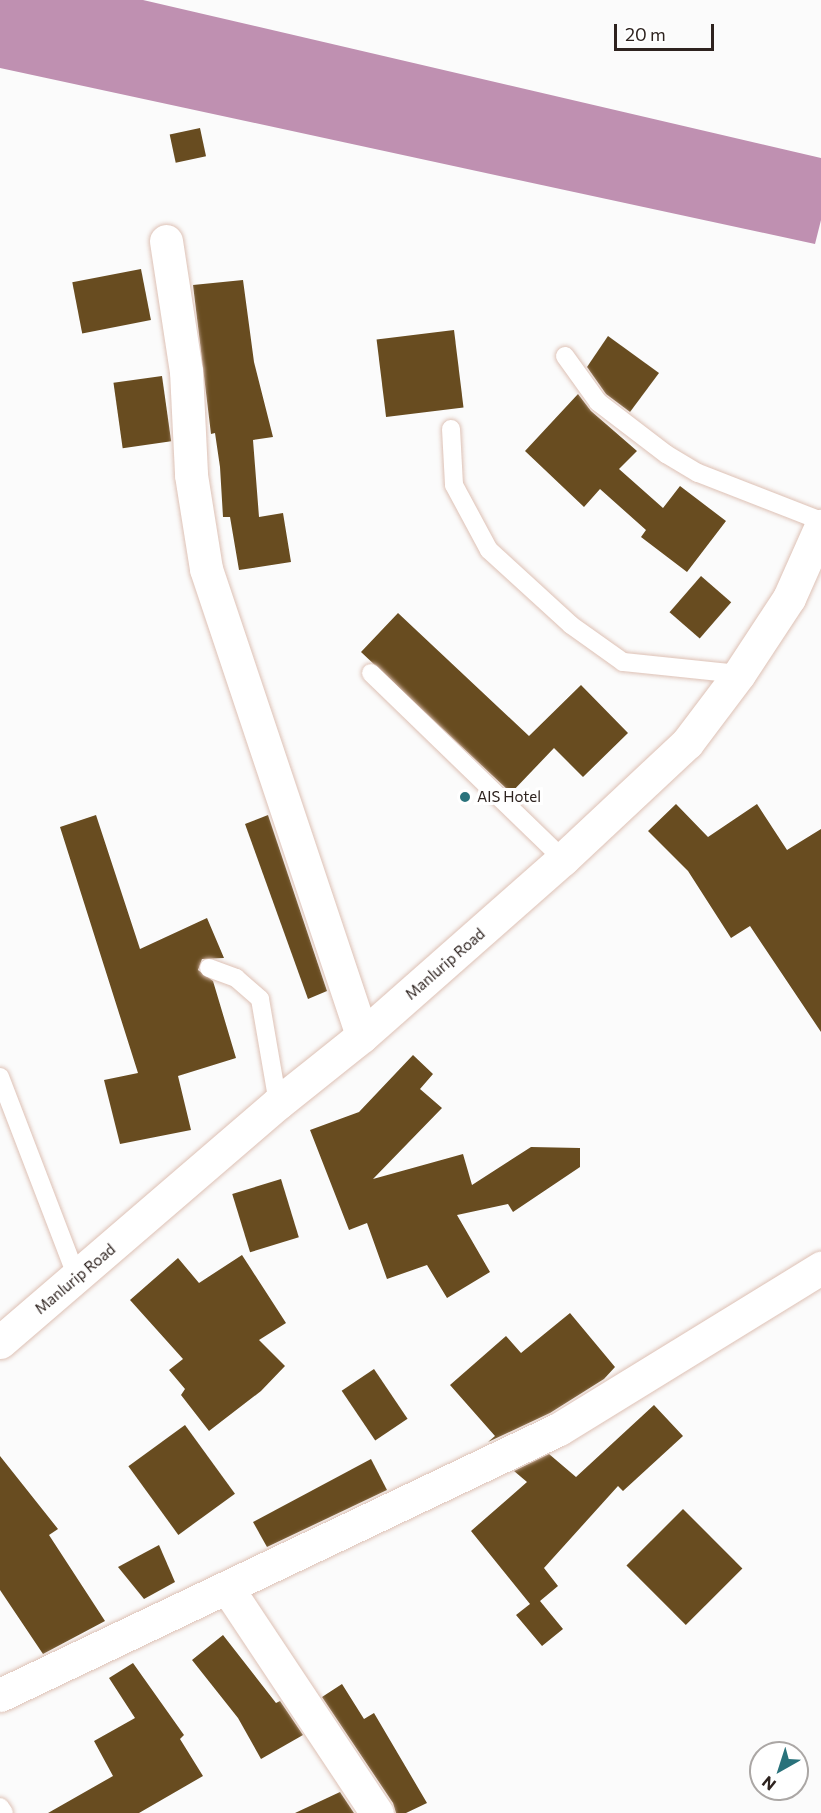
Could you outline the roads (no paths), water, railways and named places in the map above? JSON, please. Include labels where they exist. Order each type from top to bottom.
[{"type":"street","points":[[166,241],[186,370],[190,475],[206,570],[362,1036]]},
{"type":"street","name":"Manlurip Road","points":[[0,1342],[278,1103],[362,1036],[563,860],[687,743],[739,674],[789,598],[821,526]]},
{"type":"street","points":[[0,1695],[559,1429],[821,1268]]},
{"type":"street","points":[[228,1588],[377,1813]]},
{"type":"lane","points":[[565,356],[598,402],[666,454],[698,473],[821,521]]},
{"type":"lane","points":[[451,429],[454,485],[489,550],[571,625],[623,662],[739,674]]},
{"type":"lane","points":[[372,673],[563,860]]},
{"type":"lane","points":[[209,968],[236,978],[260,999],[278,1103]]},
{"type":"lane","points":[[0,1077],[77,1278]]},
{"type":"lane","points":[[0,1807],[4,1813]]},
{"type":"place","name":"AIS Hotel","points":[[465,797]]}]
